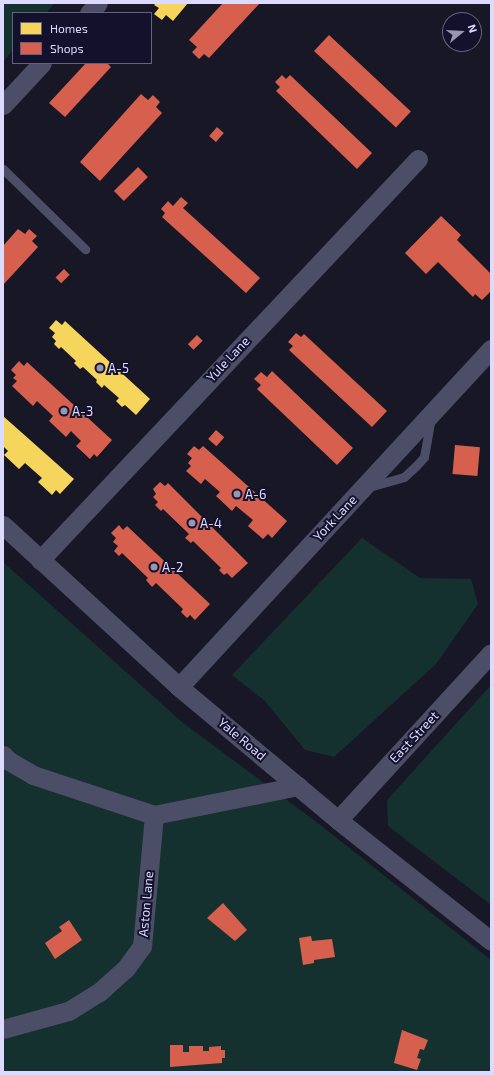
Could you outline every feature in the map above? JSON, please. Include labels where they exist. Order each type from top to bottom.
[{"type":"street","points":[[90,12],[98,3]]},
{"type":"street","points":[[3,105],[41,64]]},
{"type":"street","name":"Yule Lane","points":[[40,560],[418,159]]},
{"type":"street","name":"York Lane","points":[[178,687],[491,349]]},
{"type":"street","name":"Yale Road","points":[[3,525],[178,687],[338,820],[491,941]]},
{"type":"street","name":"East Street","points":[[338,820],[491,653]]},
{"type":"street","points":[[3,755],[33,775],[154,815],[298,786]]},
{"type":"street","name":"Aston Lane","points":[[3,1029],[68,1010],[99,992],[126,968],[138,952],[142,946],[154,815]]},
{"type":"lane","points":[[3,169],[85,249]]},
{"type":"green space","points":[[3,3],[55,3],[47,12],[12,12],[12,51],[3,62]]},
{"type":"green space","points":[[362,538],[420,578],[471,579],[478,604],[436,664],[334,757],[305,750],[265,701],[232,675]]},
{"type":"green space","points":[[3,562],[182,722],[319,824],[491,960],[491,1072],[3,1072]]},
{"type":"green space","points":[[491,685],[491,905],[388,826],[387,800]]},
{"type":"building: Homes","points":[[156,3],[188,3],[173,21],[166,15],[162,20],[154,14],[159,8],[154,5]]},
{"type":"building: Homes","name":"A-5","points":[[56,320],[62,325],[65,321],[150,399],[136,415],[125,405],[122,407],[116,401],[119,398],[104,385],[102,388],[96,382],[97,380],[83,367],[80,369],[74,363],[76,361],[61,347],[59,349],[54,344],[56,341],[52,337],[55,333],[49,328]]},
{"type":"building: Homes","points":[[3,416],[74,479],[60,494],[56,490],[52,495],[38,482],[42,478],[25,463],[19,469],[4,455],[8,451],[3,446]]},
{"type":"building: Shops","points":[[223,3],[260,3],[209,58],[204,54],[199,59],[192,52],[197,47],[189,40]]},
{"type":"building: Shops","points":[[329,35],[411,111],[396,127],[314,51]]},
{"type":"building: Shops","points":[[85,64],[108,64],[111,67],[65,117],[49,103]]},
{"type":"building: Shops","points":[[282,75],[286,79],[290,75],[372,153],[357,169],[276,91],[280,87],[275,82]]},
{"type":"building: Shops","points":[[141,94],[148,100],[153,95],[160,102],[156,107],[162,113],[100,181],[80,162]]},
{"type":"building: Shops","points":[[217,127],[224,133],[216,142],[209,136]]},
{"type":"building: Shops","points":[[138,167],[148,177],[124,201],[114,191]]},
{"type":"building: Shops","points":[[181,197],[188,203],[183,208],[260,278],[246,293],[162,217],[165,213],[161,209],[168,201],[173,206]]},
{"type":"building: Shops","points":[[441,216],[461,235],[457,240],[491,274],[491,291],[482,300],[475,294],[473,297],[438,262],[426,274],[405,253]]},
{"type":"building: Shops","points":[[18,229],[25,234],[29,229],[37,236],[32,241],[38,247],[3,285],[3,246]]},
{"type":"building: Shops","points":[[64,269],[70,275],[61,283],[56,277]]},
{"type":"building: Shops","points":[[296,333],[301,337],[304,334],[387,411],[372,427],[289,350],[293,346],[288,342]]},
{"type":"building: Shops","points":[[197,335],[203,341],[193,350],[188,344]]},
{"type":"building: Shops","name":"A-3","points":[[19,361],[24,366],[27,362],[112,440],[97,457],[94,454],[90,459],[76,446],[81,441],[71,431],[66,437],[49,421],[53,416],[37,401],[33,406],[12,386],[17,381],[13,378],[16,375],[11,370]]},
{"type":"building: Shops","points":[[272,371],[353,448],[337,465],[257,389],[261,385],[254,379],[261,372],[267,377]]},
{"type":"building: Shops","points":[[216,430],[224,437],[216,446],[208,439]]},
{"type":"building: Shops","points":[[455,445],[480,447],[477,476],[452,474]]},
{"type":"building: Shops","name":"A-6","points":[[194,446],[199,450],[203,446],[287,521],[272,538],[268,534],[263,539],[248,526],[253,520],[236,506],[232,511],[216,496],[220,492],[205,479],[201,484],[186,471],[191,466],[188,463],[192,458],[187,454]]},
{"type":"building: Shops","name":"A-4","points":[[160,482],[165,486],[168,483],[248,563],[232,578],[227,573],[224,575],[219,570],[221,568],[193,541],[191,543],[185,538],[189,534],[163,509],[161,511],[155,505],[158,502],[153,497],[156,494],[153,489]]},
{"type":"building: Shops","name":"A-2","points":[[119,525],[123,530],[127,526],[210,604],[195,620],[190,615],[187,618],[181,612],[183,609],[156,583],[152,587],[146,580],[148,578],[122,553],[119,556],[114,551],[118,546],[113,542],[116,538],[111,533]]},
{"type":"building: Shops","points":[[223,903],[247,930],[235,941],[207,918]]},
{"type":"building: Shops","points":[[69,920],[82,940],[55,959],[45,943],[62,931],[59,927]]},
{"type":"building: Shops","points":[[311,936],[312,941],[332,939],[335,957],[314,960],[314,963],[303,965],[299,938]]},
{"type":"building: Shops","points":[[402,1030],[428,1040],[424,1050],[420,1049],[417,1058],[421,1059],[417,1070],[394,1063]]},
{"type":"building: Shops","points":[[170,1045],[183,1045],[183,1052],[189,1052],[189,1046],[203,1046],[203,1051],[209,1051],[209,1047],[221,1046],[221,1050],[225,1050],[225,1058],[222,1058],[222,1063],[170,1067]]},
{"type":"place","name":"A-5","points":[[100,368]]},
{"type":"place","name":"A-3","points":[[64,411]]},
{"type":"place","name":"A-6","points":[[237,494]]},
{"type":"place","name":"A-4","points":[[192,523]]},
{"type":"place","name":"A-2","points":[[154,567]]}]
